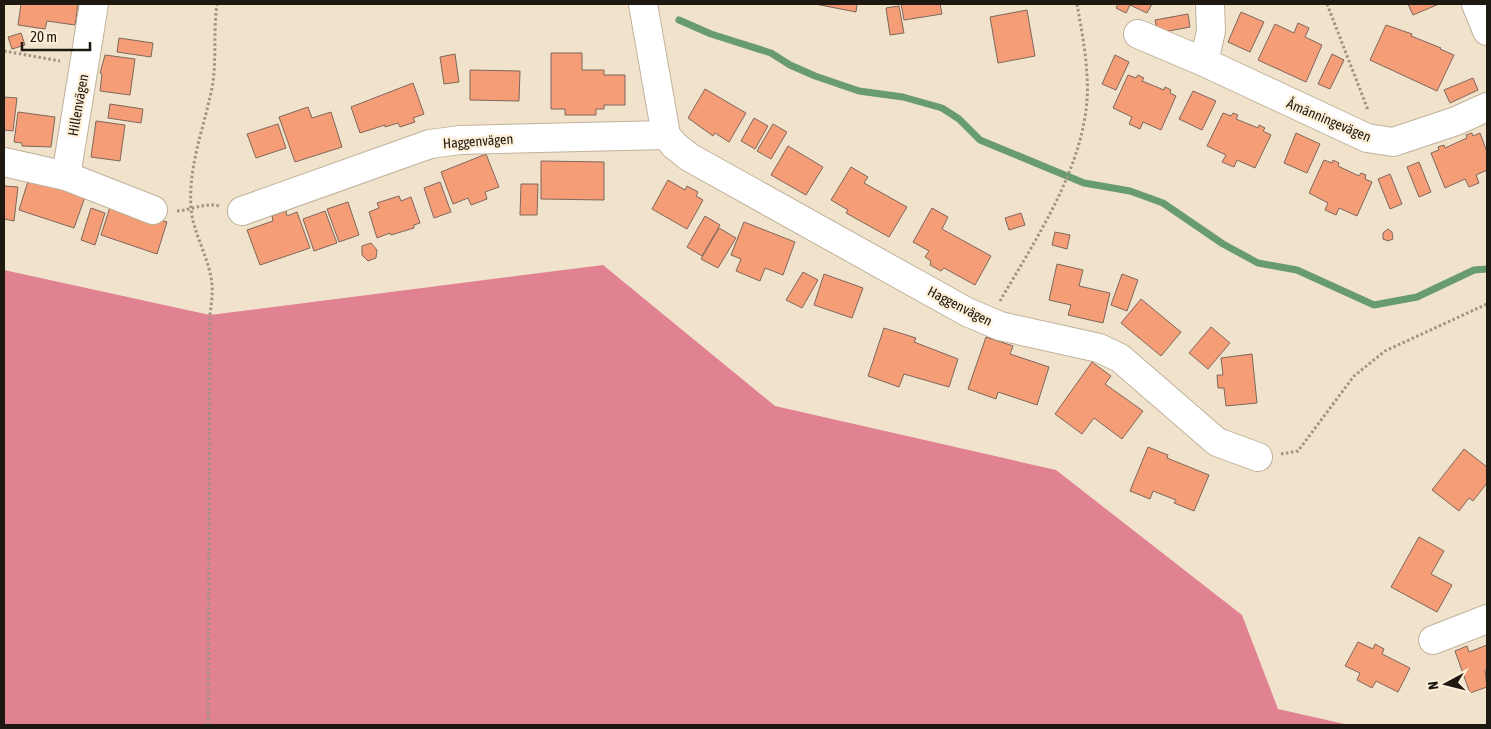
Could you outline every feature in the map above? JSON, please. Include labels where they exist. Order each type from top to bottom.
[{"type":"street","name":"Hillenvägen","points":[[66,176],[94,4]]},
{"type":"street","points":[[643,4],[666,135]]},
{"type":"street","points":[[1204,62],[1212,31],[1210,4]]},
{"type":"street","points":[[1476,4],[1487,31]]},
{"type":"street","name":"Åmänningevägen","points":[[1138,34],[1204,62],[1367,138],[1393,142],[1487,107]]},
{"type":"street","name":"Haggenvägen","points":[[242,211],[430,144],[460,140],[666,135],[674,145],[689,157],[967,312],[1000,326],[1099,348],[1120,358],[1217,442],[1258,457]]},
{"type":"street","points":[[4,162],[66,176],[153,210]]},
{"type":"street","points":[[1433,640],[1487,619]]},
{"type":"path","points":[[208,725],[210,315],[212,283],[191,210],[190,183],[195,153],[212,86],[213,26],[217,4]]},
{"type":"path","points":[[990,322],[1059,196],[1078,147],[1085,113],[1088,77],[1077,4]]},
{"type":"path","points":[[1327,4],[1379,140]]},
{"type":"path","points":[[4,52],[43,60],[85,64]]},
{"type":"path","points":[[153,210],[191,210],[208,203],[242,211]]},
{"type":"path","points":[[1258,457],[1298,452],[1354,376],[1385,352],[1487,304]]},
{"type":"shaded area","points":[[603,265],[775,406],[1056,470],[1242,615],[1278,709],[1349,725],[4,725],[4,270],[210,315]]},
{"type":"building","points":[[21,4],[78,4],[75,25],[47,21],[45,29],[18,25]]},
{"type":"building","points":[[815,4],[857,4],[856,12]]},
{"type":"building","points":[[901,4],[940,4],[942,14],[904,20]]},
{"type":"building","points":[[1118,4],[1152,4],[1147,13],[1130,5],[1126,13],[1116,8]]},
{"type":"building","points":[[1408,4],[1439,4],[1413,15]]},
{"type":"building","points":[[899,6],[904,33],[890,35],[886,8]]},
{"type":"building","points":[[1027,10],[1035,56],[998,63],[990,17]]},
{"type":"building","points":[[1241,12],[1264,22],[1250,52],[1228,42]]},
{"type":"building","points":[[1188,14],[1190,27],[1158,33],[1155,20]]},
{"type":"building","points":[[1298,23],[1309,28],[1305,37],[1322,45],[1306,82],[1258,60],[1275,24],[1294,33]]},
{"type":"building","points":[[1386,25],[1412,34],[1411,36],[1454,55],[1437,91],[1370,60]]},
{"type":"building","points":[[21,33],[25,45],[12,49],[8,37]]},
{"type":"building","points":[[119,38],[153,43],[151,57],[117,52]]},
{"type":"building","points":[[551,53],[582,53],[582,70],[604,70],[604,75],[625,75],[625,105],[604,105],[604,109],[596,109],[596,115],[565,115],[565,109],[551,109]]},
{"type":"building","points":[[455,54],[459,82],[444,84],[440,57]]},
{"type":"building","points":[[1332,54],[1344,60],[1330,89],[1318,84]]},
{"type":"building","points":[[105,55],[135,59],[130,95],[100,91],[102,74],[100,73]]},
{"type":"building","points":[[1115,55],[1129,62],[1116,90],[1102,84]]},
{"type":"building","points":[[470,70],[520,71],[519,101],[470,100]]},
{"type":"building","points":[[1128,75],[1136,78],[1138,75],[1144,78],[1142,81],[1164,90],[1165,87],[1176,96],[1161,130],[1143,122],[1140,129],[1129,124],[1132,117],[1113,108]]},
{"type":"building","points":[[1473,78],[1478,90],[1450,103],[1444,90]]},
{"type":"building","points":[[413,83],[424,114],[413,118],[415,122],[400,127],[398,123],[360,133],[351,107]]},
{"type":"building","points":[[705,89],[746,113],[729,142],[715,133],[713,136],[688,118]]},
{"type":"building","points":[[1193,91],[1216,101],[1202,130],[1179,119]]},
{"type":"building","points":[[4,97],[17,98],[13,131],[4,130]]},
{"type":"building","points":[[110,104],[143,109],[141,123],[108,118]]},
{"type":"building","points":[[308,107],[312,118],[331,112],[342,147],[295,162],[279,117]]},
{"type":"building","points":[[18,112],[55,117],[51,147],[22,146],[22,143],[14,142]]},
{"type":"building","points":[[1223,113],[1231,116],[1233,113],[1238,115],[1236,119],[1258,128],[1259,125],[1265,128],[1263,131],[1271,135],[1255,168],[1237,160],[1234,167],[1222,162],[1226,155],[1207,146]]},
{"type":"building","points":[[754,118],[768,126],[755,149],[741,141]]},
{"type":"building","points":[[96,121],[125,125],[120,161],[91,157]]},
{"type":"building","points":[[278,124],[286,148],[256,158],[247,134]]},
{"type":"building","points":[[773,124],[787,132],[771,159],[757,151]]},
{"type":"building","points":[[1296,133],[1320,144],[1307,173],[1284,163]]},
{"type":"building","points":[[1472,133],[1473,136],[1480,133],[1487,152],[1487,170],[1476,175],[1479,183],[1469,187],[1465,179],[1445,188],[1431,153],[1439,150],[1438,147],[1444,145],[1445,148],[1467,138],[1466,135]]},
{"type":"building","points":[[788,146],[823,167],[806,195],[771,175]]},
{"type":"building","points":[[486,154],[499,187],[485,192],[487,199],[471,205],[468,198],[453,204],[441,172]]},
{"type":"building","points":[[1324,160],[1332,163],[1333,160],[1339,163],[1338,166],[1359,176],[1361,173],[1366,175],[1365,179],[1372,182],[1357,216],[1339,208],[1336,215],[1325,210],[1328,203],[1309,193]]},
{"type":"building","points":[[541,161],[604,162],[604,200],[541,199]]},
{"type":"building","points":[[1419,162],[1431,192],[1419,197],[1407,167]]},
{"type":"building","points":[[851,167],[868,177],[864,183],[907,207],[889,237],[846,213],[848,210],[831,200]]},
{"type":"building","points":[[1390,174],[1402,204],[1390,209],[1378,179]]},
{"type":"building","points":[[29,178],[85,197],[74,228],[19,210]]},
{"type":"building","points":[[668,180],[685,190],[687,186],[698,192],[696,196],[703,200],[687,229],[652,209]]},
{"type":"building","points":[[440,182],[451,212],[434,218],[424,188]]},
{"type":"building","points":[[521,184],[538,184],[537,215],[520,215]]},
{"type":"building","points":[[4,186],[18,187],[14,221],[4,219]]},
{"type":"building","points":[[399,196],[401,201],[411,197],[420,223],[414,225],[414,228],[377,238],[369,212],[379,208],[377,203]]},
{"type":"building","points":[[348,202],[359,235],[339,242],[327,209]]},
{"type":"building","points":[[111,204],[167,222],[157,254],[101,235]]},
{"type":"building","points":[[91,208],[105,213],[95,245],[81,240]]},
{"type":"building","points":[[932,208],[948,217],[942,229],[991,256],[975,285],[944,268],[941,271],[930,265],[931,261],[925,257],[929,251],[913,242]]},
{"type":"building","points":[[286,211],[287,216],[297,212],[310,248],[260,265],[247,230],[273,221],[272,216]]},
{"type":"building","points":[[325,211],[337,243],[314,251],[303,219]]},
{"type":"building","points":[[1021,213],[1025,225],[1009,230],[1005,218]]},
{"type":"building","points":[[705,216],[720,225],[702,256],[687,247]]},
{"type":"building","points":[[744,222],[795,242],[783,275],[765,268],[760,281],[736,271],[741,259],[731,255]]},
{"type":"building","points":[[719,228],[736,238],[718,268],[701,259]]},
{"type":"building","points":[[1388,229],[1392,232],[1393,239],[1388,241],[1383,239],[1383,233]]},
{"type":"building","points":[[1055,232],[1070,235],[1067,249],[1052,245]]},
{"type":"building","points":[[371,243],[377,250],[376,258],[368,261],[362,255],[362,246]]},
{"type":"building","points":[[1057,264],[1083,270],[1079,286],[1110,293],[1103,323],[1068,315],[1071,305],[1049,300]]},
{"type":"building","points":[[803,272],[818,280],[802,308],[786,300]]},
{"type":"building","points":[[824,274],[863,288],[852,318],[814,305]]},
{"type":"building","points":[[1122,274],[1138,280],[1127,311],[1111,305]]},
{"type":"building","points":[[1141,299],[1181,332],[1161,356],[1121,323]]},
{"type":"building","points":[[1211,327],[1230,343],[1208,369],[1189,353]]},
{"type":"building","points":[[884,328],[916,338],[914,342],[958,359],[949,387],[904,374],[899,387],[868,376]]},
{"type":"building","points":[[986,337],[1013,346],[1010,354],[1049,367],[1037,405],[998,392],[996,399],[968,389]]},
{"type":"building","points":[[1252,354],[1257,403],[1226,406],[1224,388],[1218,388],[1217,375],[1223,375],[1221,358]]},
{"type":"building","points":[[1092,362],[1111,376],[1105,384],[1143,411],[1122,439],[1094,418],[1082,434],[1055,414]]},
{"type":"building","points":[[1148,447],[1168,455],[1167,458],[1209,475],[1194,511],[1174,503],[1176,500],[1153,491],[1150,499],[1130,491]]},
{"type":"building","points":[[1464,449],[1487,467],[1487,483],[1473,501],[1469,498],[1459,511],[1432,490]]},
{"type":"building","points":[[1419,537],[1444,551],[1431,574],[1452,585],[1437,612],[1391,587]]},
{"type":"building","points":[[1358,642],[1373,649],[1375,644],[1384,649],[1382,654],[1410,668],[1398,692],[1376,681],[1372,688],[1357,680],[1360,673],[1345,666]]},
{"type":"building","points":[[1487,645],[1487,669],[1485,670],[1487,687],[1470,693],[1455,651],[1467,646],[1469,652]]},
{"type":"waterway","points":[[679,20],[711,34],[771,53],[790,65],[815,76],[859,91],[903,97],[942,108],[959,119],[980,140],[1084,183],[1130,191],[1163,203],[1223,244],[1258,263],[1297,270],[1374,305],[1417,297],[1474,270],[1487,269]]}]
